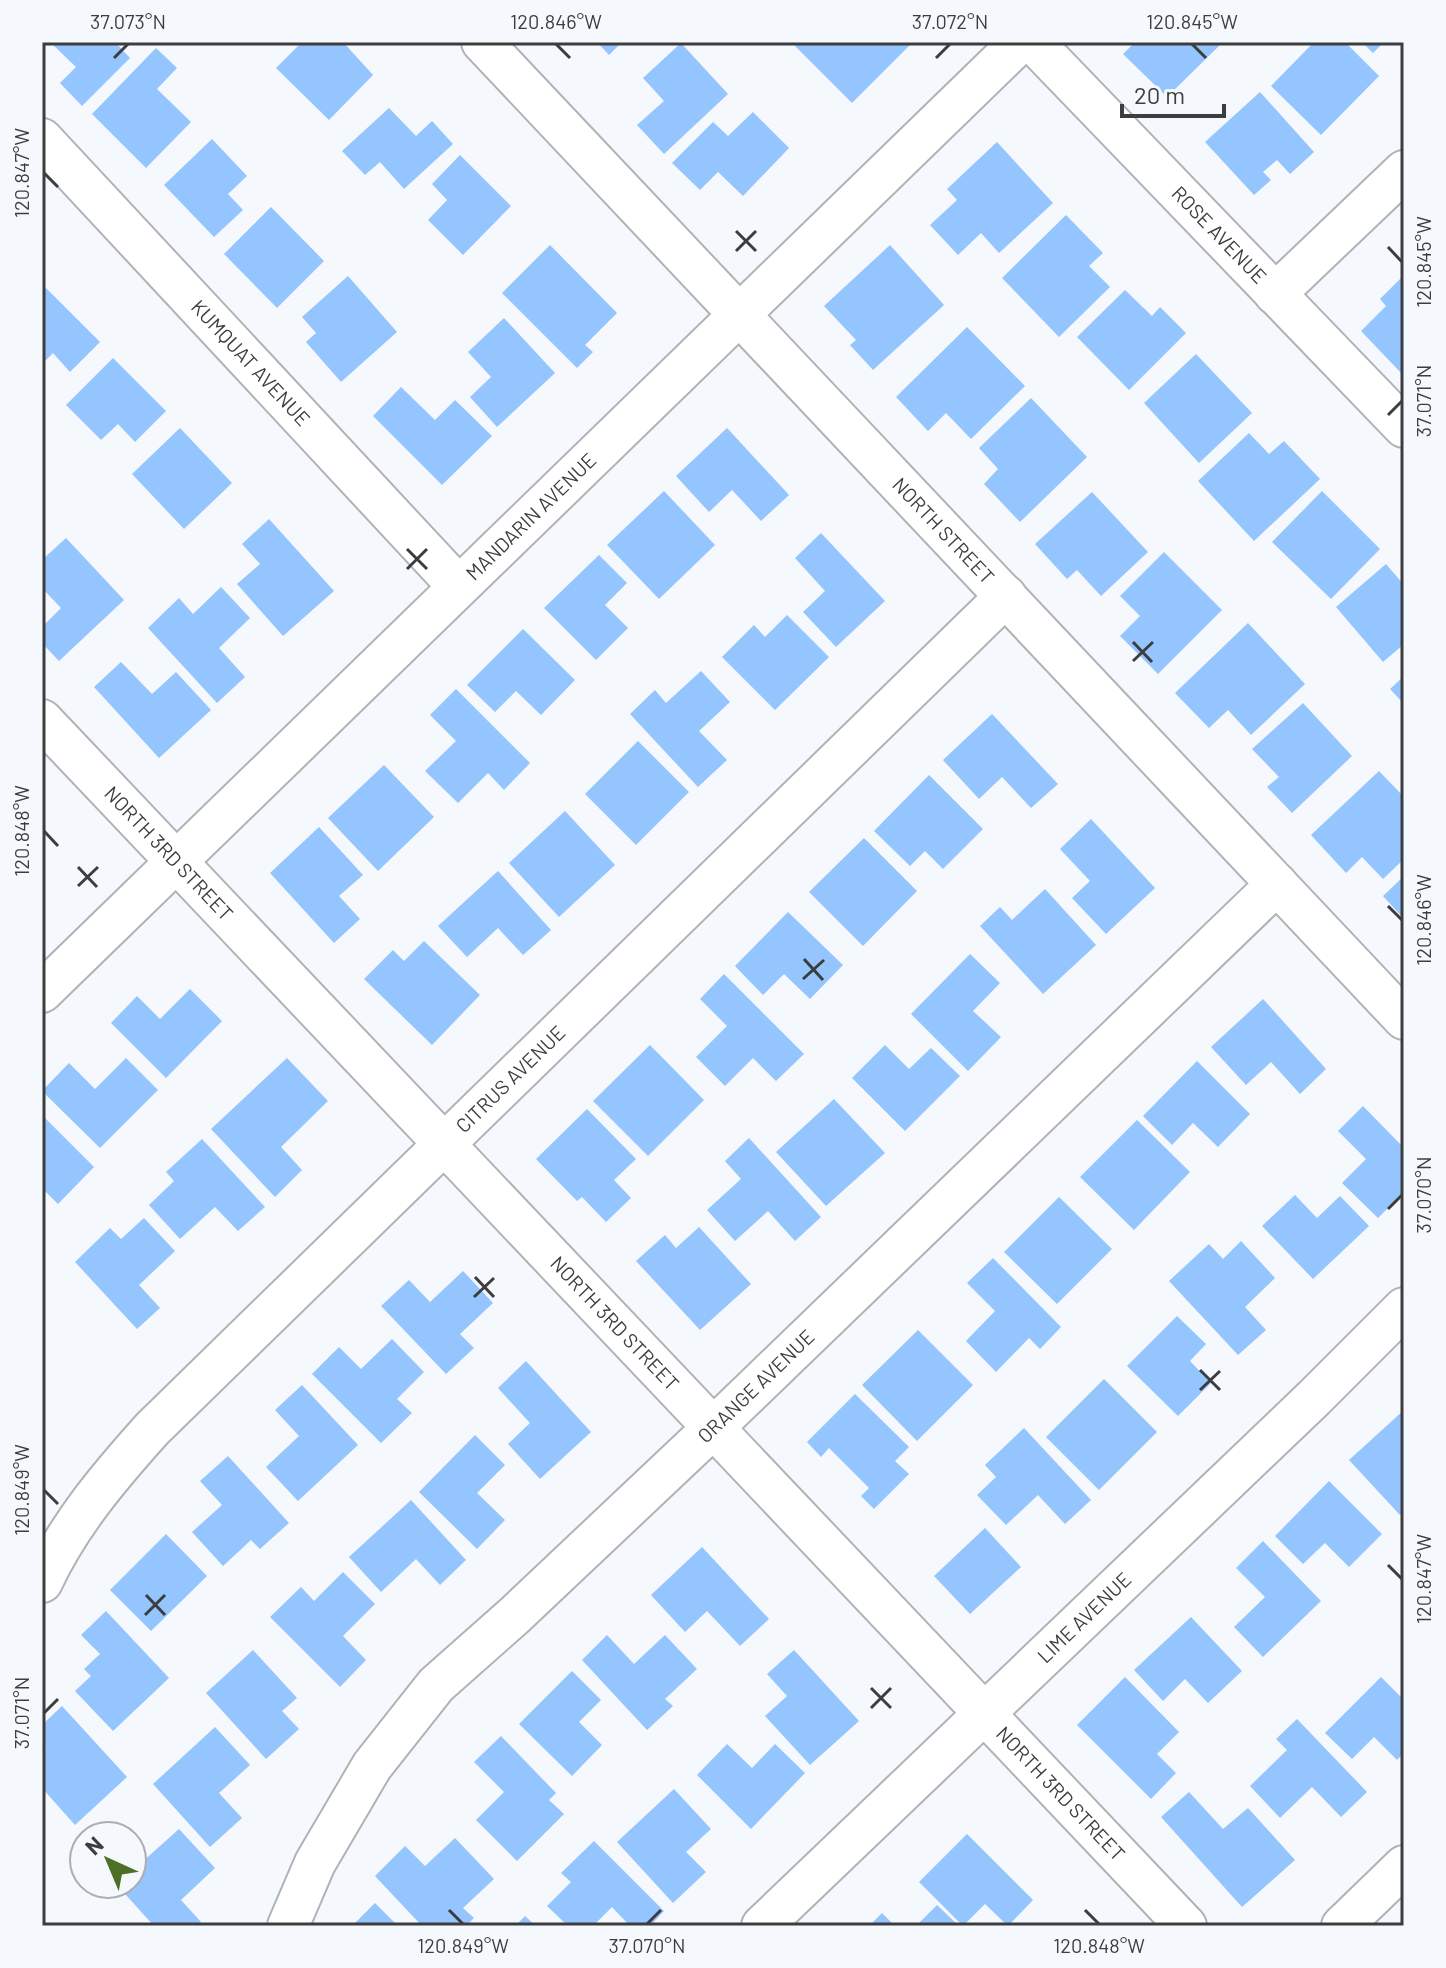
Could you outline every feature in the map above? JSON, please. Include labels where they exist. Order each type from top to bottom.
[{"type":"street","name":"NORTH STREET","points":[[482,42],[1404,1019]]},
{"type":"street","name":"MANDARIN AVENUE","points":[[42,992],[1020,42]]},
{"type":"street","name":"ROSE AVENUE","points":[[1033,42],[1404,427]]},
{"type":"street","name":"KUMQUAT AVENUE","points":[[42,139],[458,586]]},
{"type":"street","points":[[1275,294],[1404,171]]},
{"type":"street","name":"CITRUS AVENUE","points":[[42,1582],[80,1514],[102,1484],[152,1429],[1006,596]]},
{"type":"street","name":"NORTH 3RD STREET","points":[[42,720],[1186,1926]]},
{"type":"street","name":"ORANGE AVENUE","points":[[288,1926],[315,1863],[372,1766],[436,1685],[515,1615],[713,1428],[1277,884]]},
{"type":"street","name":"LIME AVENUE","points":[[762,1926],[1314,1398],[1404,1308]]},
{"type":"street","points":[[1342,1926],[1404,1866]]},
{"type":"building","points":[[50,42],[115,42],[130,58],[82,106],[60,83],[76,67]]},
{"type":"building","points":[[302,42],[343,42],[373,75],[329,120],[276,68]]},
{"type":"building","points":[[597,42],[622,42],[609,55]]},
{"type":"building","points":[[798,42],[911,44],[852,103],[795,46]]},
{"type":"building","points":[[1131,42],[1221,44],[1167,97],[1123,54],[1133,44]]},
{"type":"building","points":[[1314,42],[1345,42],[1379,76],[1321,135],[1271,86]]},
{"type":"building","points":[[1362,42],[1384,42],[1373,53]]},
{"type":"building","points":[[681,43],[728,94],[664,154],[637,125],[664,101],[643,78]]},
{"type":"building","points":[[156,48],[177,68],[157,89],[191,122],[146,168],[92,114]]},
{"type":"building","points":[[1260,92],[1314,152],[1290,174],[1277,160],[1263,172],[1271,180],[1254,195],[1205,142]]},
{"type":"building","points":[[389,108],[416,136],[432,121],[453,144],[404,189],[380,162],[365,175],[342,151]]},
{"type":"building","points":[[753,112],[789,148],[743,196],[718,172],[700,190],[672,163],[713,122],[728,136]]},
{"type":"building","points":[[212,139],[247,176],[228,194],[243,210],[214,237],[164,185]]},
{"type":"building","points":[[997,142],[1053,203],[999,253],[981,233],[958,255],[930,225],[957,200],[947,189]]},
{"type":"building","points":[[460,155],[511,206],[463,255],[428,220],[447,200],[432,184]]},
{"type":"building","points":[[271,207],[324,261],[277,308],[224,254]]},
{"type":"building","points":[[1066,215],[1103,253],[1089,266],[1110,287],[1059,337],[1002,278]]},
{"type":"building","points":[[550,245],[617,313],[585,345],[593,352],[577,368],[502,293]]},
{"type":"building","points":[[890,245],[944,305],[873,370],[850,345],[856,340],[824,306]]},
{"type":"building","points":[[1404,275],[1404,376],[1361,331],[1386,306],[1380,299]]},
{"type":"building","points":[[348,276],[397,332],[341,382],[306,342],[316,333],[302,317]]},
{"type":"building","points":[[46,288],[100,342],[70,372],[53,353],[42,364],[42,292]]},
{"type":"building","points":[[1125,290],[1152,316],[1160,307],[1186,333],[1129,390],[1077,337]]},
{"type":"building","points":[[504,318],[555,373],[497,427],[470,397],[491,377],[468,352]]},
{"type":"building","points":[[967,327],[1025,386],[971,439],[946,413],[928,431],[896,397]]},
{"type":"building","points":[[1196,354],[1252,413],[1199,463],[1144,403]]},
{"type":"building","points":[[113,358],[166,411],[135,442],[118,424],[101,440],[66,405]]},
{"type":"building","points":[[401,387],[435,420],[455,400],[492,436],[442,485],[373,416]]},
{"type":"building","points":[[1031,398],[1087,457],[1020,522],[984,484],[998,469],[979,448]]},
{"type":"building","points":[[180,428],[232,483],[184,529],[132,474]]},
{"type":"building","points":[[727,428],[789,495],[761,521],[732,490],[709,512],[676,476]]},
{"type":"building","points":[[1249,433],[1269,454],[1284,441],[1320,479],[1254,541],[1198,481]]},
{"type":"building","points":[[664,491],[715,545],[659,599],[607,545]]},
{"type":"building","points":[[1322,491],[1380,549],[1331,599],[1272,542]]},
{"type":"building","points":[[1092,492],[1148,552],[1101,596],[1077,570],[1067,579],[1035,544]]},
{"type":"building","points":[[269,519],[334,591],[283,636],[237,584],[260,564],[242,544]]},
{"type":"building","points":[[821,533],[885,601],[836,647],[803,612],[825,591],[795,558]]},
{"type":"building","points":[[66,538],[124,600],[59,661],[42,643],[42,627],[61,608],[42,588],[42,560]]},
{"type":"building","points":[[1164,552],[1222,610],[1158,674],[1120,636],[1140,616],[1120,596]]},
{"type":"building","points":[[599,555],[627,583],[605,605],[628,628],[596,660],[544,608]]},
{"type":"building","points":[[1386,564],[1404,585],[1404,644],[1383,662],[1336,607]]},
{"type":"building","points":[[221,587],[250,618],[219,648],[245,677],[217,703],[148,628],[179,598],[193,614]]},
{"type":"building","points":[[787,615],[829,657],[775,710],[722,657],[754,625],[765,637]]},
{"type":"building","points":[[1248,623],[1305,684],[1251,735],[1228,710],[1209,728],[1175,693]]},
{"type":"building","points":[[523,629],[575,680],[541,715],[516,691],[495,712],[467,685]]},
{"type":"building","points":[[121,662],[152,694],[176,672],[211,710],[159,758],[94,687]]},
{"type":"building","points":[[701,671],[730,702],[699,731],[727,760],[698,787],[630,714],[655,690],[666,703]]},
{"type":"building","points":[[1404,676],[1404,704],[1390,689]]},
{"type":"building","points":[[456,689],[530,763],[504,790],[488,773],[458,803],[425,771],[456,741],[430,715]]},
{"type":"building","points":[[1303,703],[1352,756],[1292,813],[1267,787],[1279,777],[1252,749]]},
{"type":"building","points":[[992,714],[1058,784],[1031,808],[1002,777],[979,799],[943,760]]},
{"type":"building","points":[[638,741],[689,792],[636,845],[585,794]]},
{"type":"building","points":[[384,765],[434,817],[378,871],[328,818]]},
{"type":"building","points":[[1379,771],[1404,797],[1404,859],[1383,879],[1362,857],[1346,873],[1311,835]]},
{"type":"building","points":[[929,775],[983,829],[943,869],[925,851],[910,866],[874,831]]},
{"type":"building","points":[[565,811],[615,865],[559,917],[509,863]]},
{"type":"building","points":[[1091,819],[1155,888],[1106,934],[1072,898],[1090,881],[1060,849]]},
{"type":"building","points":[[319,827],[363,875],[339,896],[360,919],[334,943],[270,873]]},
{"type":"building","points":[[864,838],[917,891],[863,946],[809,892]]},
{"type":"building","points":[[498,871],[551,930],[523,955],[498,928],[467,957],[438,926]]},
{"type":"building","points":[[1404,876],[1404,919],[1383,896]]},
{"type":"building","points":[[1045,889],[1096,945],[1043,994],[980,926],[1000,907],[1012,920]]},
{"type":"building","points":[[788,912],[843,965],[810,999],[784,974],[763,995],[735,966]]},
{"type":"building","points":[[424,941],[480,995],[432,1045],[364,979],[393,950],[404,961]]},
{"type":"building","points":[[970,954],[1000,983],[973,1011],[1001,1037],[968,1071],[911,1014]]},
{"type":"building","points":[[724,974],[804,1054],[776,1081],[753,1058],[725,1086],[696,1057],[727,1026],[700,999]]},
{"type":"building","points":[[190,989],[222,1021],[166,1078],[111,1023],[137,996],[160,1019]]},
{"type":"building","points":[[1263,999],[1326,1069],[1300,1094],[1271,1062],[1246,1085],[1211,1047]]},
{"type":"building","points":[[650,1045],[704,1100],[648,1156],[593,1101]]},
{"type":"building","points":[[885,1045],[909,1069],[931,1048],[960,1076],[905,1131],[852,1078]]},
{"type":"building","points":[[126,1058],[158,1090],[100,1148],[42,1091],[69,1063],[95,1089]]},
{"type":"building","points":[[287,1058],[328,1101],[281,1147],[302,1170],[275,1197],[211,1129]]},
{"type":"building","points":[[1197,1061],[1250,1114],[1218,1147],[1193,1123],[1172,1145],[1143,1116]]},
{"type":"building","points":[[834,1099],[885,1153],[826,1206],[776,1152]]},
{"type":"building","points":[[1363,1106],[1404,1148],[1404,1192],[1378,1218],[1342,1183],[1366,1159],[1338,1131]]},
{"type":"building","points":[[587,1109],[636,1159],[614,1180],[631,1198],[606,1222],[582,1197],[577,1201],[536,1159]]},
{"type":"building","points":[[42,1115],[94,1167],[58,1204],[46,1192],[42,1196]]},
{"type":"building","points":[[1137,1120],[1190,1172],[1134,1230],[1080,1177]]},
{"type":"building","points":[[749,1138],[821,1217],[795,1241],[768,1211],[735,1241],[707,1210],[741,1179],[725,1161]]},
{"type":"building","points":[[202,1139],[265,1207],[238,1231],[215,1207],[180,1239],[149,1205],[174,1181],[166,1172]]},
{"type":"building","points":[[1295,1195],[1317,1218],[1340,1196],[1369,1226],[1313,1279],[1262,1226]]},
{"type":"building","points":[[1059,1197],[1112,1249],[1057,1304],[1004,1252]]},
{"type":"building","points":[[144,1218],[175,1251],[139,1285],[160,1308],[137,1329],[75,1262],[110,1228],[121,1239]]},
{"type":"building","points":[[699,1227],[751,1284],[700,1330],[636,1261],[665,1235],[676,1248]]},
{"type":"building","points":[[1241,1241],[1275,1278],[1245,1307],[1266,1330],[1238,1355],[1169,1281],[1209,1244],[1223,1259]]},
{"type":"building","points":[[993,1258],[1061,1327],[1040,1349],[1029,1338],[996,1372],[966,1341],[995,1311],[967,1283]]},
{"type":"building","points":[[463,1271],[493,1303],[460,1334],[474,1348],[446,1374],[381,1306],[409,1280],[430,1302]]},
{"type":"building","points":[[1177,1316],[1206,1344],[1190,1361],[1211,1383],[1178,1416],[1127,1366]]},
{"type":"building","points":[[918,1330],[973,1385],[917,1441],[862,1385]]},
{"type":"building","points":[[392,1339],[424,1372],[397,1399],[412,1413],[381,1443],[312,1374],[339,1347],[361,1369]]},
{"type":"building","points":[[526,1361],[591,1432],[540,1479],[508,1444],[530,1423],[498,1388]]},
{"type":"building","points":[[1104,1379],[1157,1432],[1099,1490],[1046,1437]]},
{"type":"building","points":[[302,1385],[358,1445],[298,1501],[266,1467],[299,1436],[275,1410]]},
{"type":"building","points":[[855,1394],[909,1447],[895,1461],[909,1474],[874,1509],[861,1496],[869,1488],[829,1448],[821,1457],[807,1442]]},
{"type":"building","points":[[1404,1410],[1404,1511],[1400,1515],[1349,1460]]},
{"type":"building","points":[[1024,1428],[1091,1500],[1065,1524],[1038,1495],[1006,1525],[977,1495],[996,1477],[985,1465]]},
{"type":"building","points":[[475,1435],[505,1465],[477,1493],[505,1520],[477,1549],[419,1492]]},
{"type":"building","points":[[228,1456],[289,1523],[260,1549],[251,1540],[223,1566],[192,1532],[222,1505],[200,1481]]},
{"type":"building","points":[[1329,1481],[1382,1534],[1349,1567],[1325,1543],[1303,1564],[1275,1536]]},
{"type":"building","points":[[411,1500],[466,1560],[440,1585],[416,1559],[381,1592],[349,1557]]},
{"type":"building","points":[[985,1528],[1021,1567],[970,1614],[934,1576]]},
{"type":"building","points":[[166,1534],[207,1576],[151,1631],[110,1590]]},
{"type":"building","points":[[1263,1541],[1321,1601],[1263,1657],[1234,1627],[1265,1597],[1236,1568]]},
{"type":"building","points":[[702,1547],[769,1619],[740,1646],[707,1611],[685,1632],[651,1595]]},
{"type":"building","points":[[343,1572],[375,1604],[343,1636],[366,1660],[340,1687],[270,1617],[301,1587],[314,1601]]},
{"type":"building","points":[[106,1611],[169,1678],[113,1731],[75,1691],[91,1676],[84,1669],[100,1654],[81,1635]]},
{"type":"building","points":[[1191,1617],[1242,1671],[1208,1703],[1185,1679],[1163,1701],[1134,1670]]},
{"type":"building","points":[[607,1635],[634,1664],[665,1635],[697,1669],[665,1699],[673,1706],[647,1730],[582,1660]]},
{"type":"building","points":[[253,1650],[297,1698],[282,1711],[299,1729],[266,1759],[206,1693]]},
{"type":"building","points":[[794,1650],[859,1721],[810,1765],[765,1716],[787,1696],[767,1674]]},
{"type":"building","points":[[572,1671],[601,1700],[579,1722],[602,1745],[572,1776],[519,1724]]},
{"type":"building","points":[[1125,1677],[1179,1732],[1157,1754],[1176,1773],[1151,1799],[1077,1725]]},
{"type":"building","points":[[1381,1677],[1404,1700],[1404,1753],[1397,1760],[1374,1737],[1352,1759],[1325,1733]]},
{"type":"building","points":[[62,1706],[127,1777],[80,1820],[71,1820],[42,1788],[42,1753],[46,1749],[42,1745],[42,1725]]},
{"type":"building","points":[[1297,1719],[1367,1792],[1341,1817],[1312,1787],[1280,1818],[1250,1786],[1287,1750],[1276,1739]]},
{"type":"building","points":[[215,1727],[250,1765],[219,1793],[242,1818],[210,1847],[153,1784]]},
{"type":"building","points":[[501,1736],[556,1793],[549,1800],[564,1814],[517,1861],[476,1820],[504,1792],[474,1762]]},
{"type":"building","points":[[727,1744],[752,1768],[775,1744],[805,1773],[751,1829],[697,1775]]},
{"type":"building","points":[[674,1789],[711,1829],[686,1852],[706,1872],[673,1903],[617,1842]]},
{"type":"building","points":[[1189,1792],[1223,1829],[1248,1808],[1295,1860],[1242,1907],[1161,1817]]},
{"type":"building","points":[[179,1829],[215,1868],[181,1900],[201,1922],[197,1926],[154,1926],[130,1900],[148,1900],[148,1857]]},
{"type":"building","points":[[967,1834],[1033,1900],[1008,1926],[985,1904],[963,1926],[919,1882]]},
{"type":"building","points":[[455,1838],[494,1879],[463,1908],[474,1918],[466,1926],[422,1926],[375,1876],[405,1846],[425,1866]]},
{"type":"building","points":[[594,1841],[664,1911],[650,1926],[630,1926],[612,1907],[593,1926],[568,1926],[547,1906],[571,1882],[561,1873]]},
{"type":"building","points":[[375,1903],[398,1926],[352,1926]]},
{"type":"building","points":[[937,1905],[959,1926],[916,1926]]},
{"type":"building","points":[[882,1913],[895,1926],[869,1926]]},
{"type":"building","points":[[525,1916],[536,1926],[515,1926]]}]
